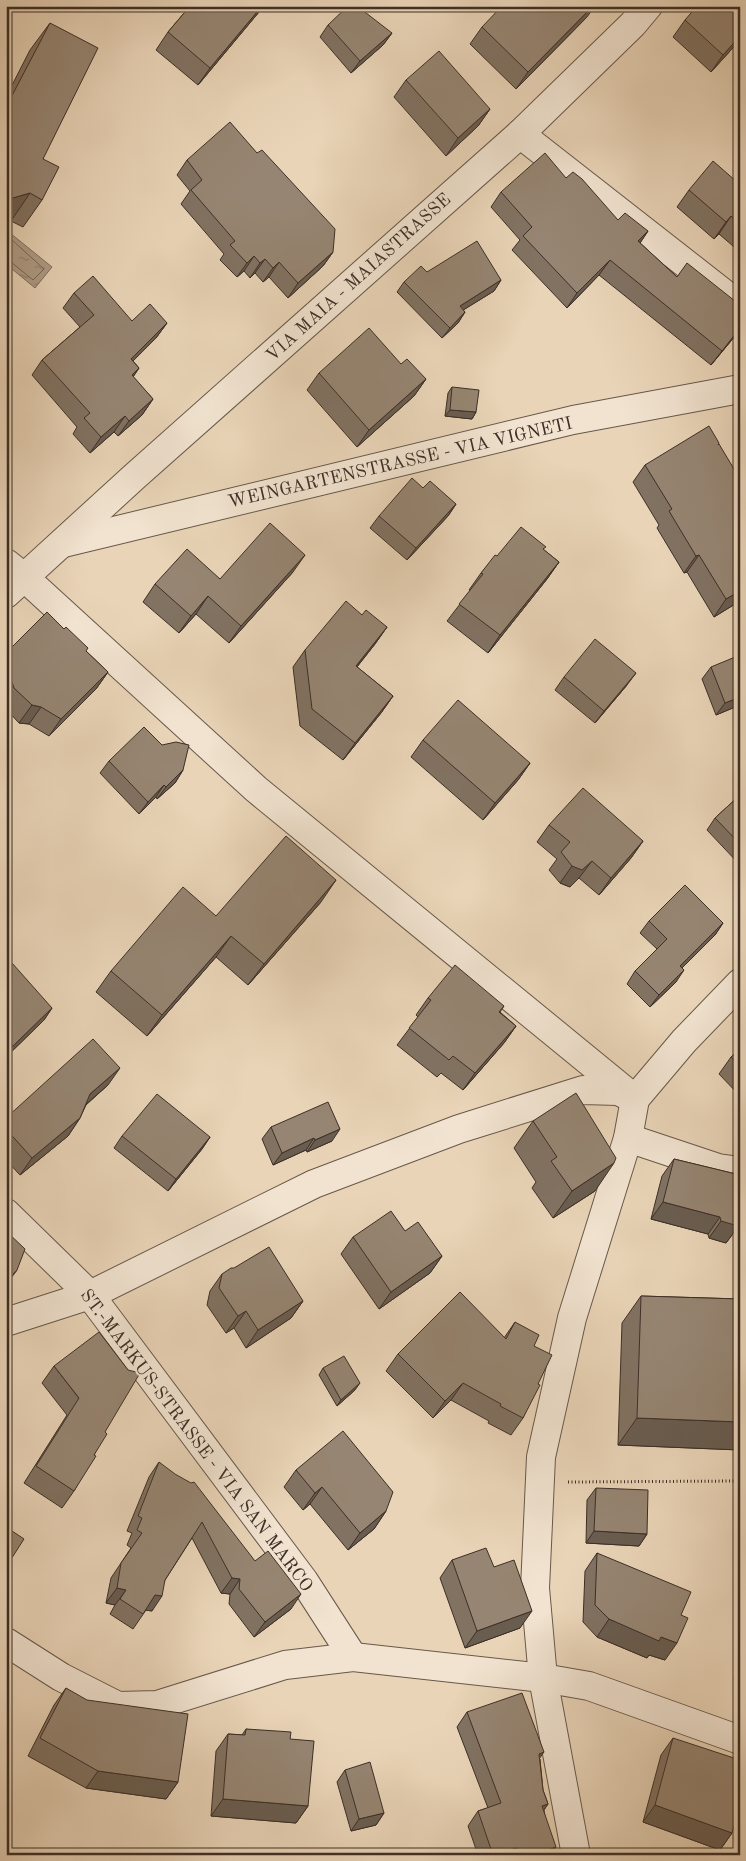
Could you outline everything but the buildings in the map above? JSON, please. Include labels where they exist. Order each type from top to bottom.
[{"type":"street","name":"VIA MAIA - MAIASTRASSE","points":[[12,578],[63,543],[141,470],[520,134],[633,24],[648,6]]},
{"type":"street","points":[[520,134],[740,306]]},
{"type":"street","name":"WEINGARTENSTRASSE - VIA VIGNETI","points":[[63,543],[573,420],[740,389]]},
{"type":"street","points":[[12,578],[256,789],[635,1099]]},
{"type":"street","points":[[576,1855],[543,1678],[535,1588],[541,1457],[572,1318],[628,1138],[635,1099],[684,1041],[740,983]]},
{"type":"street","points":[[6,1322],[90,1295],[314,1184],[459,1128],[583,1090],[618,1091],[635,1099]]},
{"type":"street","points":[[628,1138],[718,1168],[740,1171]]},
{"type":"street","name":"ST.-MARKUS-STRASSE - VIA SAN MARCO","points":[[6,1213],[90,1295],[304,1581],[353,1657]]},
{"type":"street","points":[[6,1642],[61,1677],[118,1706],[157,1705],[284,1665],[353,1657],[543,1678],[590,1686],[740,1740]]},
{"type":"path","points":[[540,1482],[740,1481]]},
{"type":"water","points":[[10,233],[52,267],[35,288],[6,264],[6,238]]}]
